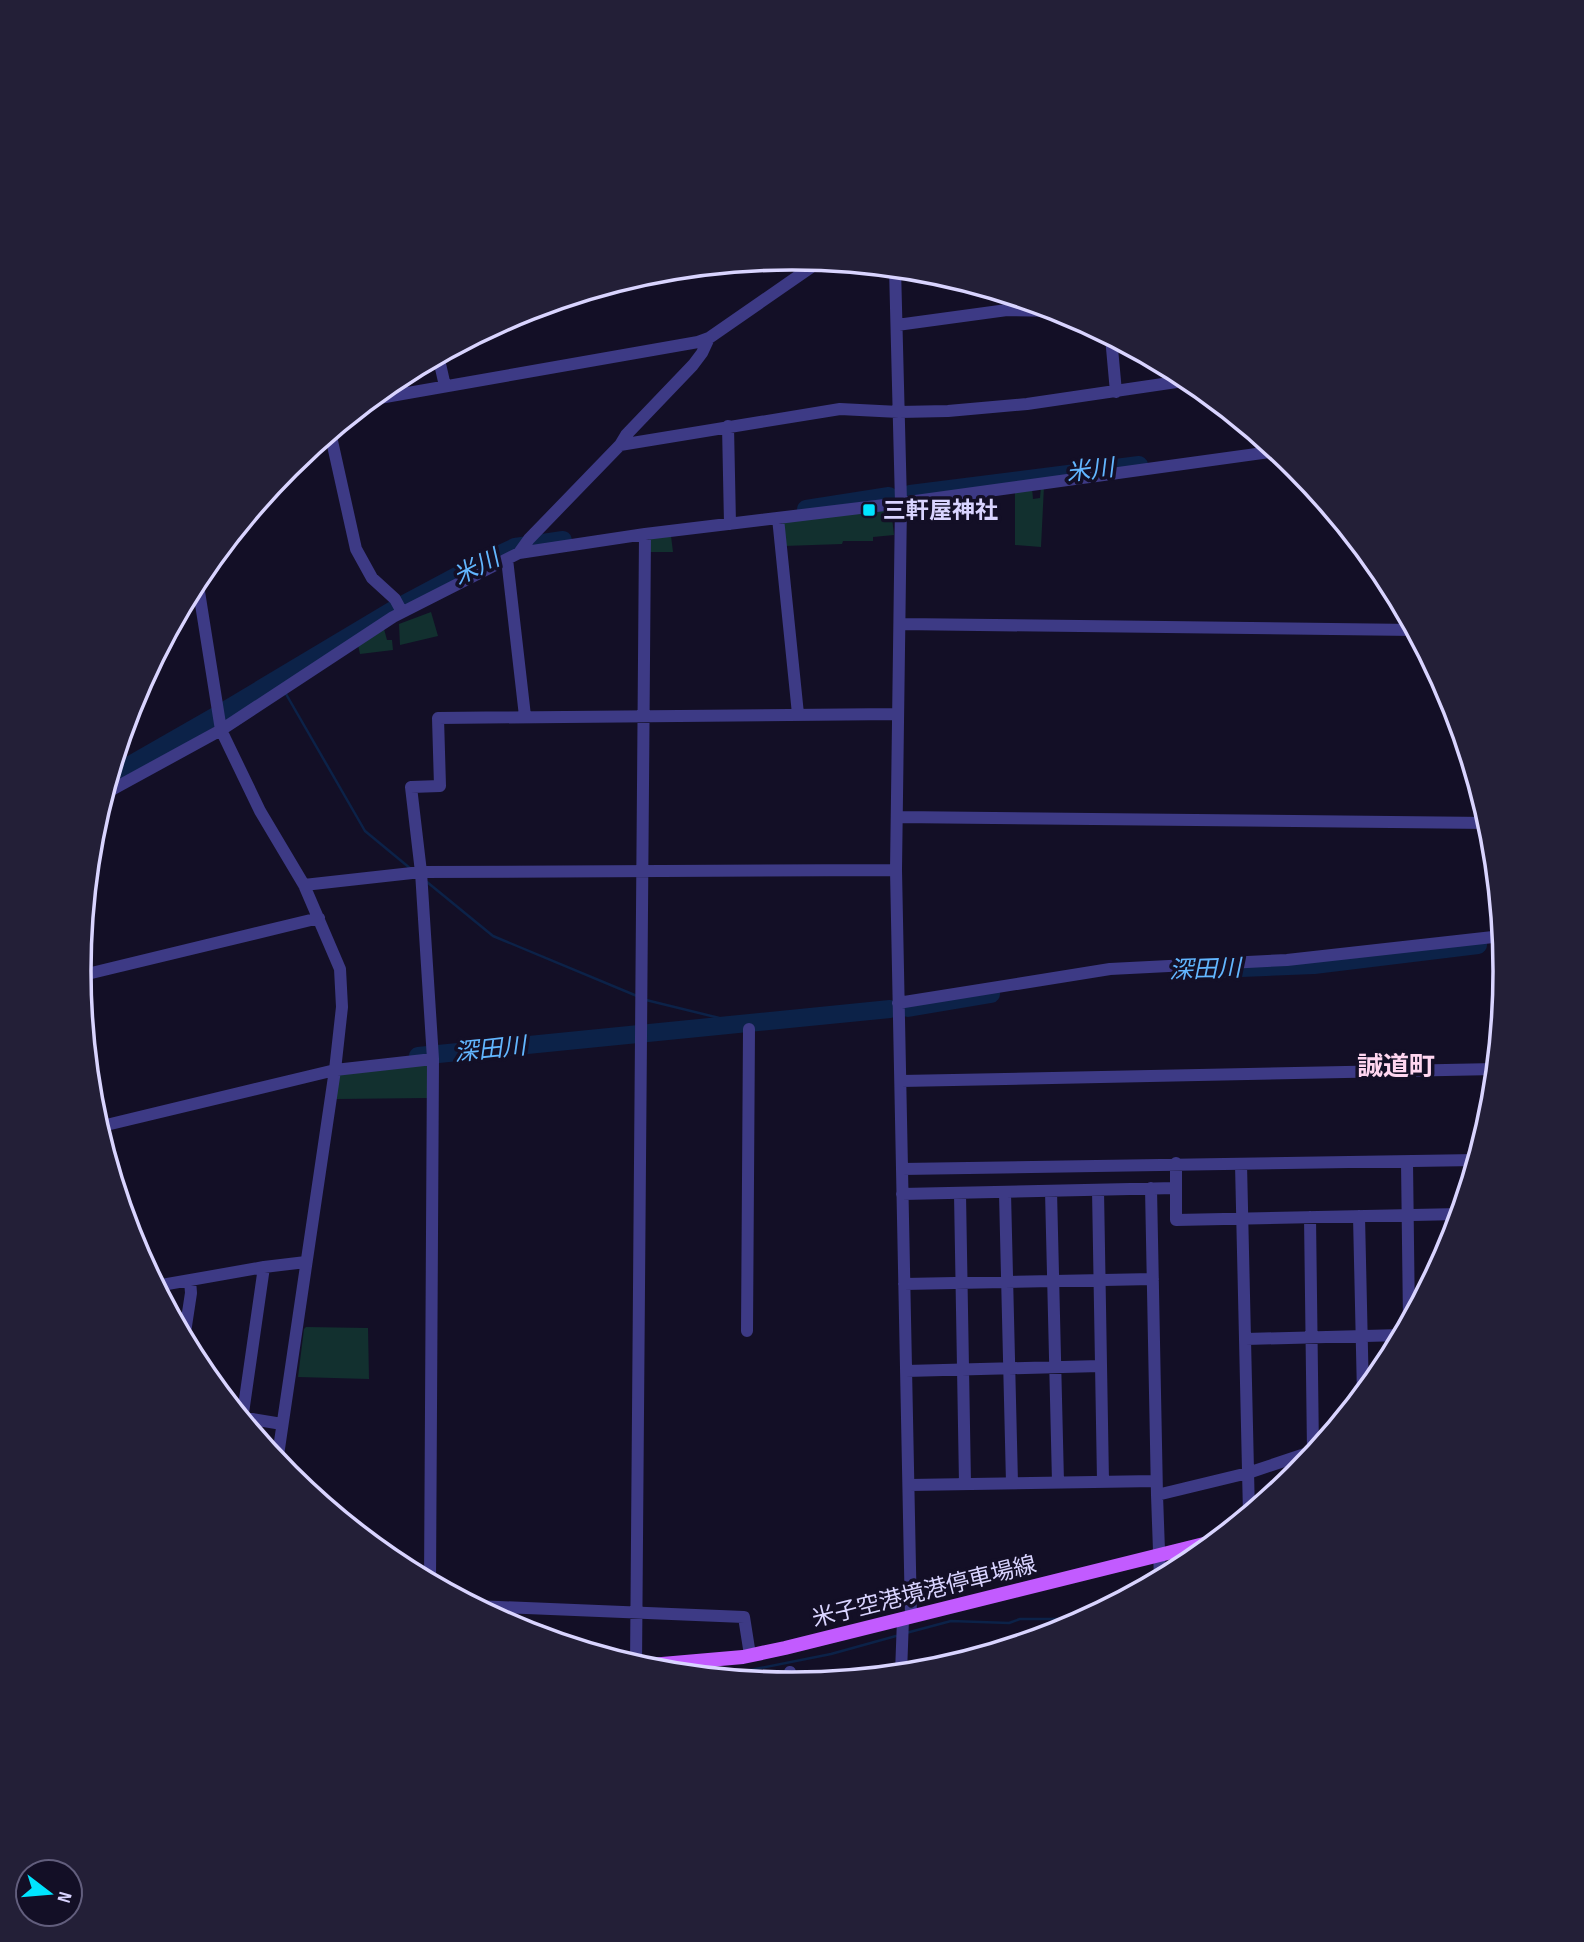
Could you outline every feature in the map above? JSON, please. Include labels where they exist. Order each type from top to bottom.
[{"type":"main road","name":"米子空港境港停車場線","points":[[685,1664],[750,1655],[1190,1548]]},
{"type":"street","points":[[392,395],[698,342],[709,338],[806,271]]},
{"type":"street","points":[[895,278],[901,503],[896,870],[909,1485],[907,1618],[902,1663]]},
{"type":"street","points":[[897,326],[1007,310],[1026,310]]},
{"type":"street","points":[[525,716],[513,556],[620,445],[626,435],[702,354],[709,338]]},
{"type":"street","points":[[1112,347],[1116,392]]},
{"type":"street","points":[[441,365],[444,386]]},
{"type":"street","points":[[620,445],[840,409],[948,411],[1027,404],[1173,383]]},
{"type":"street","points":[[728,426],[730,524]]},
{"type":"street","points":[[332,442],[356,549],[372,578],[395,599],[402,612]]},
{"type":"street","points":[[116,788],[221,730],[402,612],[513,556],[645,534],[901,503],[1264,453]]},
{"type":"street","points":[[778,518],[798,714]]},
{"type":"street","points":[[637,1654],[645,534]]},
{"type":"street","points":[[200,597],[221,730],[235,764],[260,811],[304,885],[340,969],[342,1007],[335,1070],[278,1448]]},
{"type":"street","points":[[900,624],[1404,630]]},
{"type":"street","points":[[430,1571],[433,1059],[421,872],[411,787],[440,786],[438,718],[898,714]]},
{"type":"street","points":[[897,817],[1477,823]]},
{"type":"street","points":[[304,885],[421,872],[896,870]]},
{"type":"street","points":[[91,973],[319,918]]},
{"type":"street","points":[[898,1003],[1110,969],[1287,960],[1492,937]]},
{"type":"street","points":[[747,1331],[749,1029]]},
{"type":"street","points":[[108,1125],[335,1070],[433,1059]]},
{"type":"street","points":[[901,1081],[1486,1069]]},
{"type":"street","points":[[902,1169],[1467,1160]]},
{"type":"street","points":[[1406,1162],[1409,1304]]},
{"type":"street","points":[[1176,1163],[1176,1220],[1406,1215],[1448,1217]]},
{"type":"street","points":[[1241,1164],[1249,1502]]},
{"type":"street","points":[[1151,1188],[1159,1568]]},
{"type":"street","points":[[902,1195],[1176,1188]]},
{"type":"street","points":[[1098,1190],[1103,1481]]},
{"type":"street","points":[[1051,1191],[1058,1482]]},
{"type":"street","points":[[1005,1193],[1012,1483]]},
{"type":"street","points":[[960,1194],[965,1484]]},
{"type":"street","points":[[1359,1216],[1362,1378]]},
{"type":"street","points":[[1310,1217],[1315,1438]]},
{"type":"street","points":[[165,1284],[306,1262]]},
{"type":"street","points":[[244,1407],[264,1267]]},
{"type":"street","points":[[904,1283],[1153,1279]]},
{"type":"street","points":[[186,1324],[190,1280]]},
{"type":"street","points":[[1247,1339],[1391,1335]]},
{"type":"street","points":[[906,1371],[1100,1366]]},
{"type":"street","points":[[254,1420],[282,1424]]},
{"type":"street","points":[[1157,1495],[1248,1473],[1298,1456]]},
{"type":"street","points":[[909,1485],[1156,1481]]},
{"type":"street","points":[[498,1607],[744,1617],[750,1655]]},
{"type":"green space","points":[[1044,486],[1041,547],[1015,545],[1015,491],[1032,488],[1033,499],[1040,498],[1041,487]]},
{"type":"green space","points":[[865,509],[891,509],[894,535],[873,537],[873,541],[784,546],[782,523]]},
{"type":"green space","points":[[671,536],[673,552],[649,552],[649,538]]},
{"type":"green space","points":[[431,612],[438,636],[400,645],[399,624]]},
{"type":"green space","points":[[384,629],[387,640],[392,640],[393,650],[360,654],[358,645]]},
{"type":"green space","points":[[429,1065],[427,1098],[336,1099],[339,1072]]},
{"type":"green space","points":[[306,1327],[368,1328],[369,1379],[298,1377]]},
{"type":"waterway","name":"米川","points":[[910,494],[1139,465]]},
{"type":"waterway","name":"米川","points":[[806,509],[889,496]]},
{"type":"waterway","name":"米川","points":[[121,770],[393,610],[483,562],[515,547],[563,540]]},
{"type":"waterway","points":[[286,694],[365,831],[411,869]]},
{"type":"waterway","points":[[427,882],[493,936],[637,996]]},
{"type":"waterway","name":"深田川","points":[[1217,969],[1314,965],[1478,945]]},
{"type":"waterway","name":"深田川","points":[[908,1008],[991,994]]},
{"type":"waterway","points":[[646,1000],[748,1025]]},
{"type":"waterway","name":"深田川","points":[[418,1056],[890,1009]]},
{"type":"waterway","points":[[906,1633],[951,1621],[1009,1623],[1020,1619],[1060,1619]]},
{"type":"waterway","points":[[750,1670],[831,1654],[896,1636]]},
{"type":"place","name":"三軒屋神社","points":[[869,510]]},
{"type":"district","name":"誠道町","points":[[1396,1066]]}]
